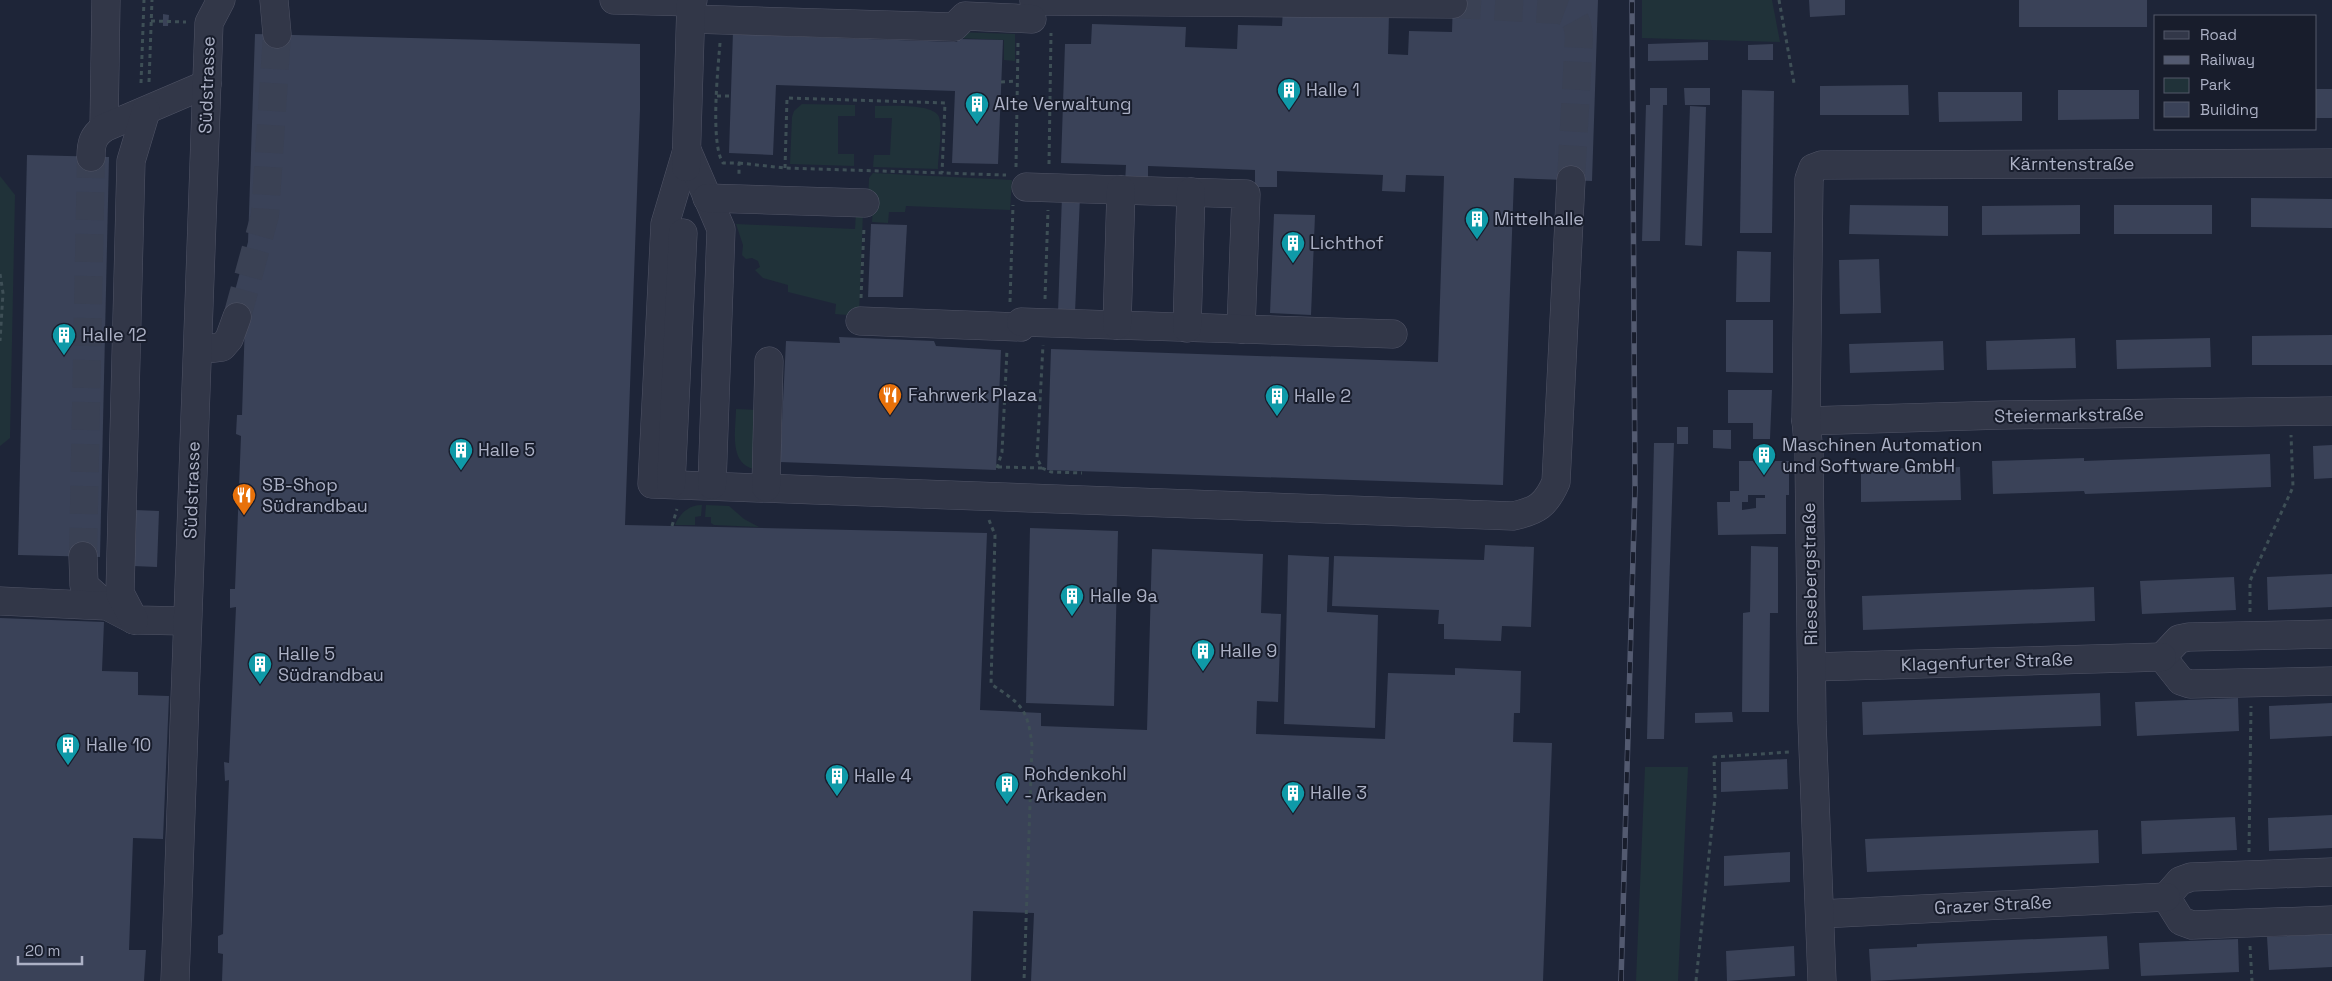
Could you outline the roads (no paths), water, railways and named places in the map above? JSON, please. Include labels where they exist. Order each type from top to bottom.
[{"type":"street","points":[[104,128],[106,0]]},
{"type":"street","name":"Südstrasse","points":[[175,981],[186,621],[198,350],[209,23],[220,0]]},
{"type":"street","points":[[274,0],[277,34]]},
{"type":"street","points":[[614,0],[954,26],[965,16],[1034,10],[1453,4]]},
{"type":"street","points":[[661,484],[677,365],[687,150],[691,5]]},
{"type":"street","points":[[91,157],[91,145],[95,134],[104,128],[207,84]]},
{"type":"street","points":[[134,620],[120,593],[131,160],[146,111]]},
{"type":"street","points":[[687,150],[721,230],[712,485]]},
{"type":"street","points":[[661,484],[665,224],[687,150]]},
{"type":"street","name":"Kärntenstraße","points":[[1813,168],[1821,165],[2332,163]]},
{"type":"street","name":"Riesebergstraße","points":[[1813,168],[1809,179],[1806,421],[1813,751],[1822,981]]},
{"type":"street","points":[[661,484],[1513,516],[1524,514],[1539,508],[1549,498],[1556,482],[1571,180]]},
{"type":"street","points":[[1022,185],[1246,194],[1241,329]]},
{"type":"street","points":[[1117,325],[1121,190]]},
{"type":"street","points":[[1187,328],[1191,192]]},
{"type":"street","points":[[708,198],[865,203]]},
{"type":"street","points":[[198,350],[222,347],[229,339],[237,316]]},
{"type":"street","points":[[860,321],[1117,325],[1392,334]]},
{"type":"street","points":[[766,488],[769,361]]},
{"type":"street","name":"Steiermarkstraße","points":[[1806,421],[2002,415],[2332,411]]},
{"type":"street","points":[[83,556],[84,585],[107,606],[134,620],[186,621]]},
{"type":"street","points":[[0,601],[107,606]]},
{"type":"street","points":[[2332,634],[2189,637],[2179,639],[2162,657],[2181,681],[2190,684],[2332,681]]},
{"type":"street","name":"Klagenfurter Straße","points":[[1812,667],[2162,657]]},
{"type":"street","points":[[2332,872],[2192,877],[2180,881],[2166,897],[2181,921],[2192,925],[2332,920]]},
{"type":"street","name":"Grazer Straße","points":[[1820,914],[2166,897]]},
{"type":"tunnel","points":[[1453,4],[1559,10],[1564,11],[1575,19],[1579,37],[1571,180]]},
{"type":"tunnel","points":[[237,317],[265,215],[277,34]]},
{"type":"tunnel","points":[[83,556],[91,157]]},
{"type":"railway","points":[[1621,981],[1635,488],[1632,0]]},
{"type":"place","name":"Halle 1","points":[[1289,111]]},
{"type":"place","name":"Alte Verwaltung","points":[[977,125]]},
{"type":"place","name":"Mittelhalle","points":[[1477,240]]},
{"type":"place","name":"Lichthof","points":[[1293,264]]},
{"type":"place","name":"Halle 12","points":[[64,356]]},
{"type":"place","name":"Fahrwerk Plaza","points":[[890,416]]},
{"type":"place","name":"Halle 2","points":[[1277,417]]},
{"type":"place","name":"Halle 5","points":[[461,471]]},
{"type":"place","name":"Maschinen Automation und Software GmbH","points":[[1764,476]]},
{"type":"place","name":"SB-Shop Südrandbau","points":[[244,516]]},
{"type":"place","name":"Halle 9a","points":[[1072,617]]},
{"type":"place","name":"Halle 9","points":[[1203,672]]},
{"type":"place","name":"Halle 5 Südrandbau","points":[[260,685]]},
{"type":"place","name":"Halle 10","points":[[68,766]]},
{"type":"place","name":"Halle 4","points":[[837,797]]},
{"type":"place","name":"Rohdenkohl - Arkaden","points":[[1007,805]]},
{"type":"place","name":"Halle 3","points":[[1293,814]]}]
